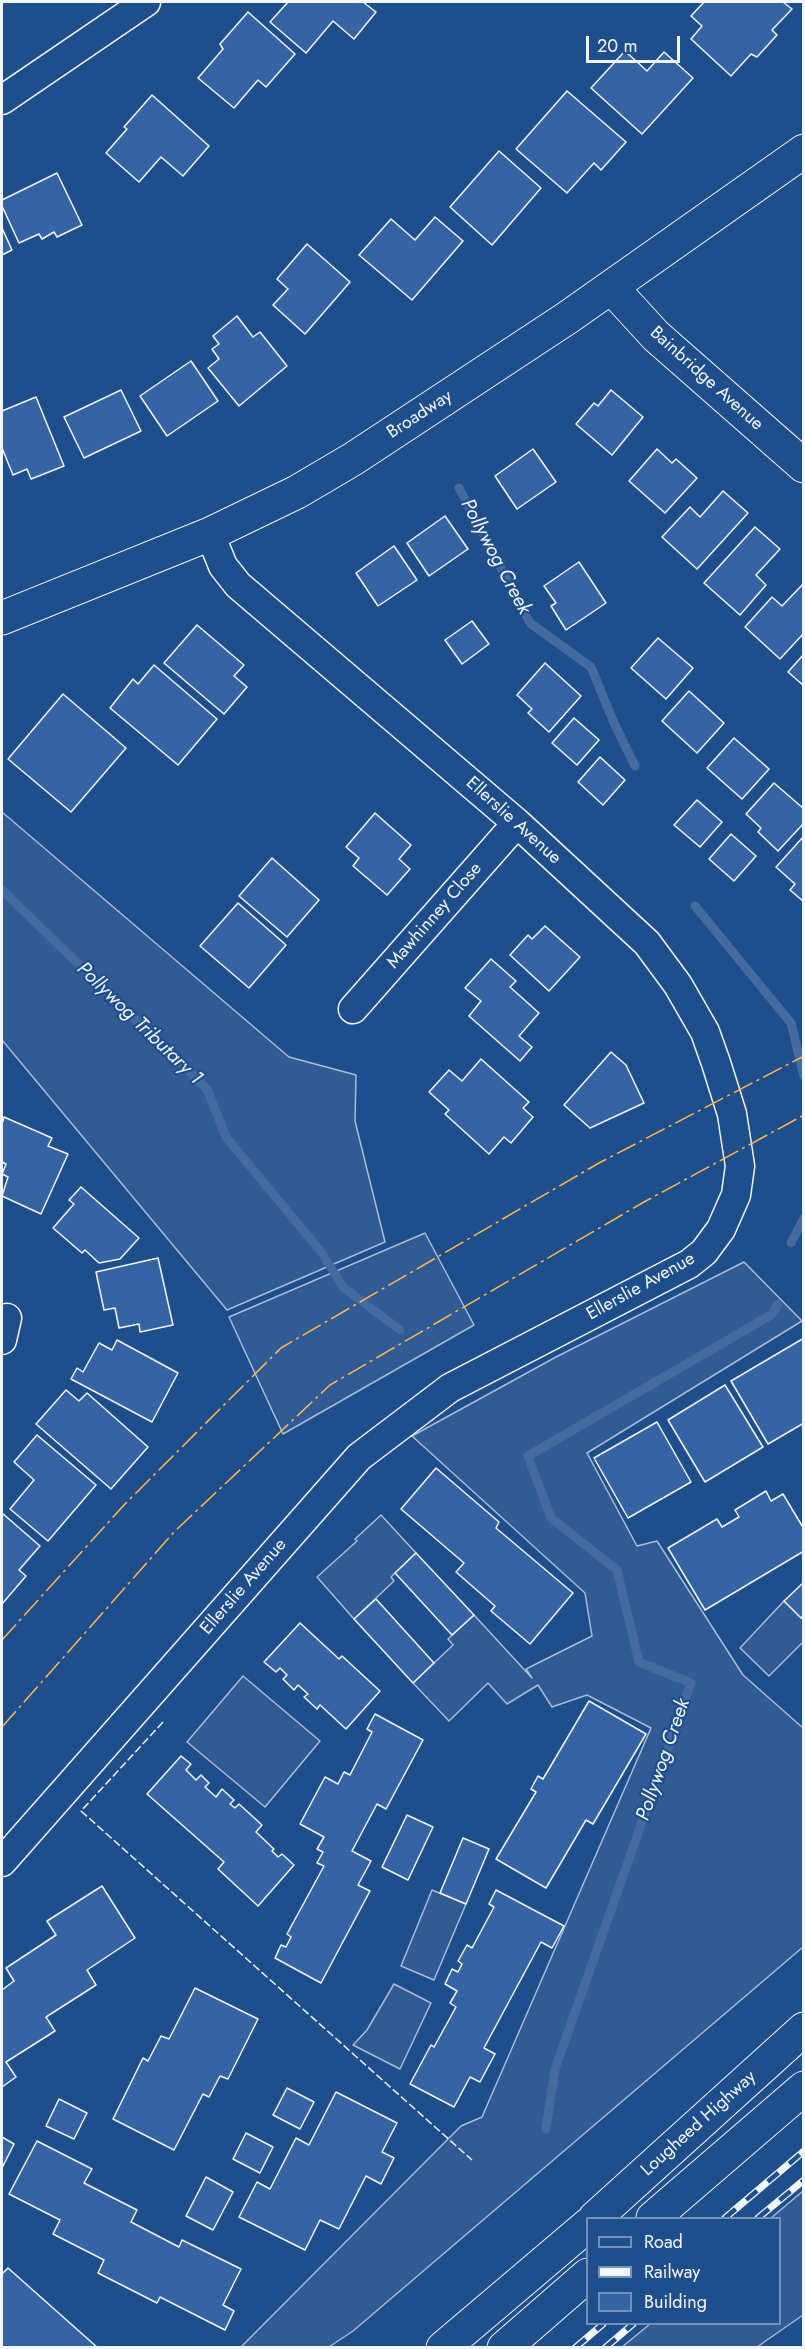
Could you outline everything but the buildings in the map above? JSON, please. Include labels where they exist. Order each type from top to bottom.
[{"type":"street","points":[[2,100],[146,2]]},
{"type":"street","name":"Broadway","points":[[2,618],[210,534],[297,492],[353,459],[612,288],[654,255],[804,151]]},
{"type":"street","name":"Bainbridge Avenue","points":[[612,288],[656,336],[804,466]]},
{"type":"street","name":"Ellerslie Avenue","points":[[2,1862],[359,1457],[450,1388],[689,1264],[704,1251],[721,1228],[736,1195],[740,1166],[732,1114],[705,1032],[678,985],[647,943],[517,822],[238,585],[223,566],[210,534]]},
{"type":"street","name":"Mawhinney Close","points":[[353,1009],[517,822]]},
{"type":"street","name":"Lougheed Highway","points":[[596,2217],[804,2029]]},
{"type":"street","points":[[654,2217],[804,2088]]},
{"type":"street","points":[[443,2348],[586,2227]]},
{"type":"street","points":[[504,2348],[586,2277]]},
{"type":"shaded area","points":[[2,812],[289,1057],[356,1075],[355,1121],[385,1242],[227,1310],[2,1040]]},
{"type":"shaded area","points":[[425,1233],[474,1325],[283,1434],[229,1317]]},
{"type":"shaded area","points":[[744,1262],[802,1321],[587,1453],[637,1546],[657,1541],[743,1675],[803,1728],[803,1947],[353,2331],[329,2347],[240,2348],[461,2126],[482,2117],[651,1728],[587,1695],[552,1707],[538,1685],[507,1704],[488,1683],[449,1721],[413,1683],[453,1645],[448,1639],[474,1615],[532,1678],[526,1669],[592,1636],[585,1593],[412,1436],[556,1357]]},
{"type":"shaded area","points":[[381,1515],[416,1553],[391,1577],[394,1581],[354,1619],[317,1577],[357,1541],[355,1539]]},
{"type":"shaded area","points":[[784,1601],[803,1619],[803,1642],[769,1676],[740,1648]]},
{"type":"shaded area","points":[[243,1676],[320,1741],[265,1807],[187,1742]]},
{"type":"shaded area","points":[[432,1890],[466,1904],[434,1980],[401,1966]]},
{"type":"shaded area","points":[[394,1984],[431,2003],[400,2069],[353,2045],[367,2030]]},
{"type":"shaded area","points":[[803,2191],[803,2315],[757,2347],[622,2347],[649,2325],[781,2325],[781,2217],[772,2217]]},
{"type":"waterway","name":"Pollywog Creek","points":[[459,488],[530,623],[591,667],[635,766]]},
{"type":"waterway","name":"Pollywog Tributary 1","points":[[2,890],[207,1089],[226,1137],[322,1253],[343,1287],[400,1330]]},
{"type":"waterway","name":"Pollywog Creek","points":[[695,906],[791,1023],[804,1076]]},
{"type":"waterway","name":"Pollywog Creek","points":[[791,1243],[804,1218]]},
{"type":"waterway","name":"Pollywog Creek","points":[[546,2129],[555,2069],[691,1683],[639,1662],[617,1570],[551,1518],[528,1456],[771,1315],[778,1304]]},
{"type":"railway","points":[[726,2217],[804,2151]]},
{"type":"railway","points":[[759,2217],[804,2180]]},
{"type":"railway","points":[[575,2348],[602,2325]]},
{"type":"railway","points":[[605,2348],[632,2325]]},
{"type":"fence","points":[[803,1060],[804,1050]]},
{"type":"fence","points":[[163,1722],[81,1811],[472,2160]]},
{"type":"power","points":[[2,1640],[124,1505],[281,1348],[599,1163],[804,1056]]},
{"type":"power","points":[[2,1727],[174,1532],[330,1385],[644,1202],[804,1115]]}]
